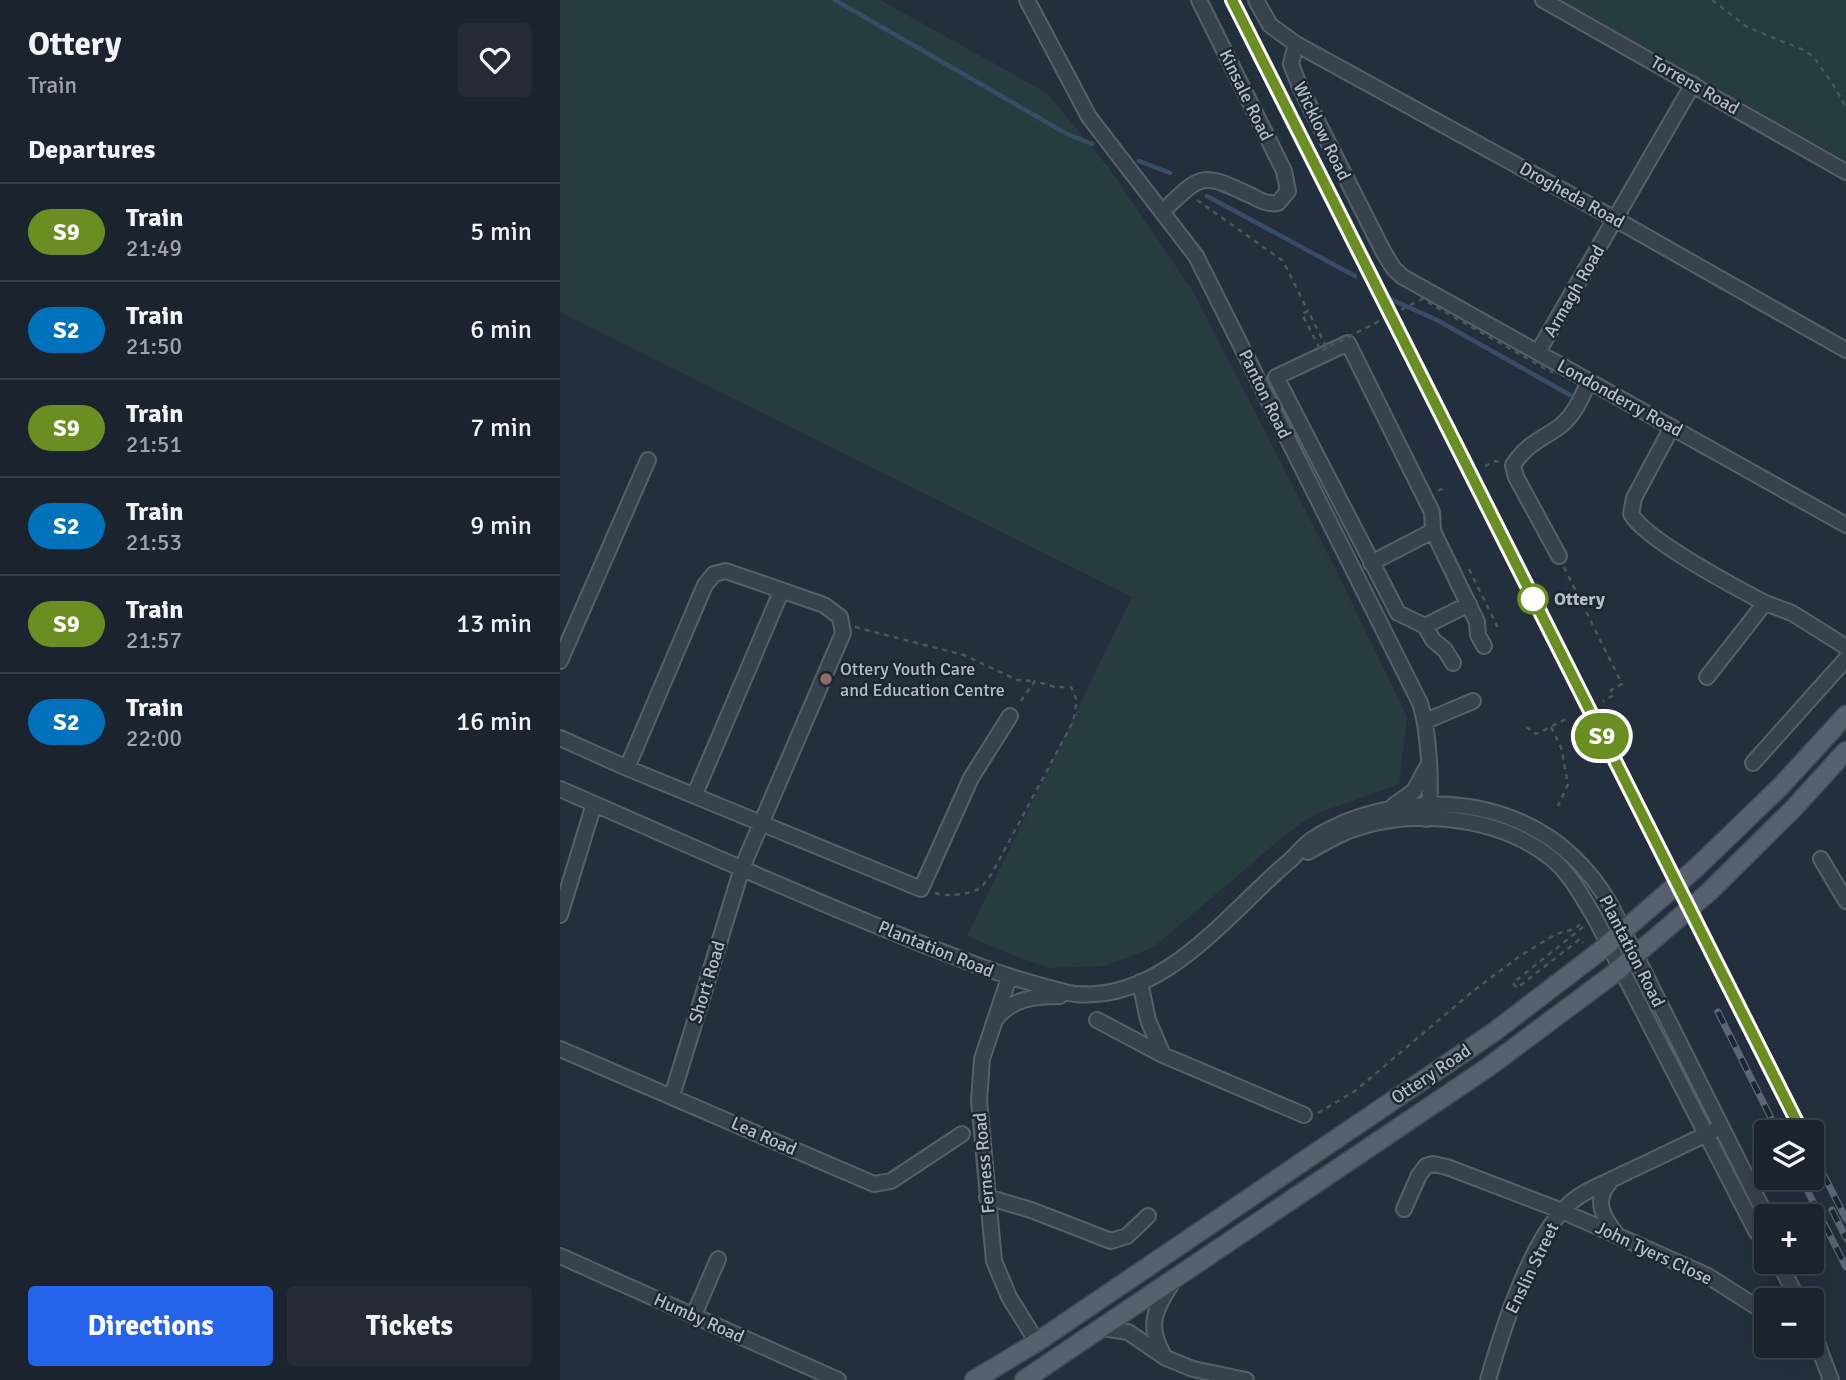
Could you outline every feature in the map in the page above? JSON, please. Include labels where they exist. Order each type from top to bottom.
[{"type":"main road","name":"Ottery Road","points":[[974,1380],[1037,1342],[1494,1032],[1592,947],[1697,867],[1781,786],[1846,715]]},
{"type":"main road","name":"Ottery Road","points":[[1024,1380],[1495,1062],[1612,975],[1709,892],[1777,826],[1846,751]]},
{"type":"street","name":"Panton Road","points":[[1027,0],[1089,117],[1186,241],[1203,268],[1420,703],[1426,721],[1428,812]]},
{"type":"street","name":"Kinsale Road","points":[[1192,184],[1206,179],[1218,180],[1268,204],[1278,204],[1288,191],[1284,171],[1199,0]]},
{"type":"street","points":[[1256,0],[1270,25],[1296,44]]},
{"type":"street","name":"Torrens Road","points":[[1543,0],[1846,172]]},
{"type":"street","name":"Drogheda Road","points":[[1296,44],[1615,219],[1846,350]]},
{"type":"street","name":"Wicklow Road","points":[[1296,44],[1291,58],[1296,78],[1394,269]]},
{"type":"street","name":"Armagh Road","points":[[1538,352],[1693,84]]},
{"type":"street","points":[[1163,211],[1192,184]]},
{"type":"street","name":"Londonderry Road","points":[[1394,269],[1417,285],[1846,525]]},
{"type":"street","points":[[1453,663],[1425,626],[1398,613],[1276,377],[1348,343],[1432,512],[1433,531],[1477,622],[1478,635],[1484,646]]},
{"type":"street","points":[[1559,556],[1516,477],[1513,465],[1534,441],[1561,426],[1577,408],[1589,381]]},
{"type":"street","points":[[1672,427],[1633,498],[1631,514],[1645,530],[1727,583],[1792,613],[1846,647]]},
{"type":"street","points":[[560,661],[648,460]]},
{"type":"street","points":[[1371,563],[1433,531]]},
{"type":"street","points":[[627,768],[708,579],[718,572],[726,571],[824,605],[840,617],[843,624]]},
{"type":"street","points":[[695,794],[781,592]]},
{"type":"street","points":[[1707,677],[1766,603]]},
{"type":"street","points":[[1425,626],[1469,604]]},
{"type":"street","name":"Short Road","points":[[672,1096],[742,868],[843,633],[843,624]]},
{"type":"street","points":[[1753,764],[1846,659]]},
{"type":"street","points":[[1426,721],[1472,701]]},
{"type":"street","points":[[560,738],[921,889],[971,778],[1010,716]]},
{"type":"street","points":[[1382,811],[1398,804],[1414,791],[1428,766]]},
{"type":"street","name":"Plantation Road","points":[[560,789],[883,928],[1009,978],[1074,994],[1108,991],[1140,982],[1184,956],[1310,841],[1345,823],[1382,811],[1428,812],[1509,835],[1553,860],[1582,897],[1754,1227]]},
{"type":"street","points":[[560,915],[594,804]]},
{"type":"street","name":"Plantation Road","points":[[1291,860],[1347,832],[1428,812],[1467,806],[1501,814],[1552,839],[1594,878],[1610,904],[1760,1204]]},
{"type":"street","points":[[1821,859],[1846,901]]},
{"type":"street","name":"Ferness Road","points":[[1009,978],[982,1059],[979,1080],[987,1197],[991,1246],[998,1276],[1037,1342]]},
{"type":"street","points":[[1140,982],[1149,1020],[1163,1055]]},
{"type":"street","points":[[992,1026],[1002,1011],[1024,999],[1074,994]]},
{"type":"street","points":[[1097,1020],[1163,1055],[1304,1115]]},
{"type":"street","name":"Lea Road","points":[[560,1049],[874,1184],[891,1181],[962,1134]]},
{"type":"street","name":"Enslin Street","points":[[1488,1380],[1502,1330],[1519,1289],[1540,1244],[1562,1211],[1583,1194],[1722,1127]]},
{"type":"street","name":"John Tyers Close","points":[[1404,1209],[1422,1170],[1433,1164],[1447,1167],[1562,1211],[1707,1276],[1754,1305]]},
{"type":"street","points":[[1614,1179],[1602,1193],[1600,1205],[1608,1222],[1622,1240]]},
{"type":"street","points":[[987,1197],[1031,1210],[1111,1241],[1127,1236],[1148,1216]]},
{"type":"street","name":"Humby Road","points":[[560,1256],[838,1380]]},
{"type":"street","points":[[694,1315],[718,1259]]},
{"type":"street","points":[[1166,1358],[1156,1342],[1153,1329],[1155,1313],[1175,1279]]},
{"type":"street","points":[[1102,1328],[1128,1332],[1166,1358],[1193,1369],[1247,1380]]},
{"type":"street","points":[[1823,1358],[1831,1380]]},
{"type":"path","points":[[1712,0],[1747,27],[1806,51],[1815,59],[1846,108]]},
{"type":"path","points":[[1192,184],[1198,201],[1283,261],[1327,348]]},
{"type":"path","points":[[1308,311],[1302,314],[1321,351],[1422,299],[1553,373]]},
{"type":"path","points":[[1485,466],[1495,461]]},
{"type":"path","points":[[1438,490],[1447,485]]},
{"type":"path","points":[[1559,556],[1622,684],[1611,690],[1614,695],[1603,701]]},
{"type":"path","points":[[843,624],[964,655],[1017,680],[1070,687],[1077,701],[1073,722],[991,875],[980,888],[966,892],[940,895],[921,889]]},
{"type":"path","points":[[1010,716],[1035,681]]},
{"type":"path","points":[[1526,727],[1536,734],[1566,719]]},
{"type":"path","points":[[1551,727],[1561,747],[1568,784],[1558,806]]},
{"type":"path","points":[[1304,1115],[1318,1113],[1355,1091],[1496,974],[1556,933],[1574,929],[1588,920],[1513,983],[1517,988],[1580,939],[1592,947]]},
{"type":"green space","points":[[560,0],[880,0],[1047,93],[1109,168],[1194,293],[1338,574],[1407,717],[1399,783],[1315,814],[1286,834],[1154,947],[1105,966],[1050,968],[967,936],[1132,597],[560,312]]},
{"type":"green space","points":[[1561,0],[1846,0],[1846,161]]},
{"type":"waterway","points":[[835,0],[1067,134],[1092,144]]},
{"type":"waterway","points":[[1139,161],[1170,173]]},
{"type":"waterway","points":[[1207,196],[1355,276]]},
{"type":"waterway","points":[[1388,298],[1437,320],[1570,395]]},
{"type":"railway","points":[[1232,0],[1796,1120]]},
{"type":"railway","points":[[1718,1012],[1772,1120]]},
{"type":"railway","points":[[1824,1176],[1846,1219]]},
{"type":"railway","points":[[1807,1190],[1846,1267]]},
{"type":"railway","points":[[1832,1210],[1846,1238]]},
{"type":"train","name":"S9","points":[[1232,0],[1796,1120]]},
{"type":"place","name":"Ottery","points":[[1533,599]]},
{"type":"place","name":"Ottery Youth Care and Education Centre","points":[[826,679]]}]
